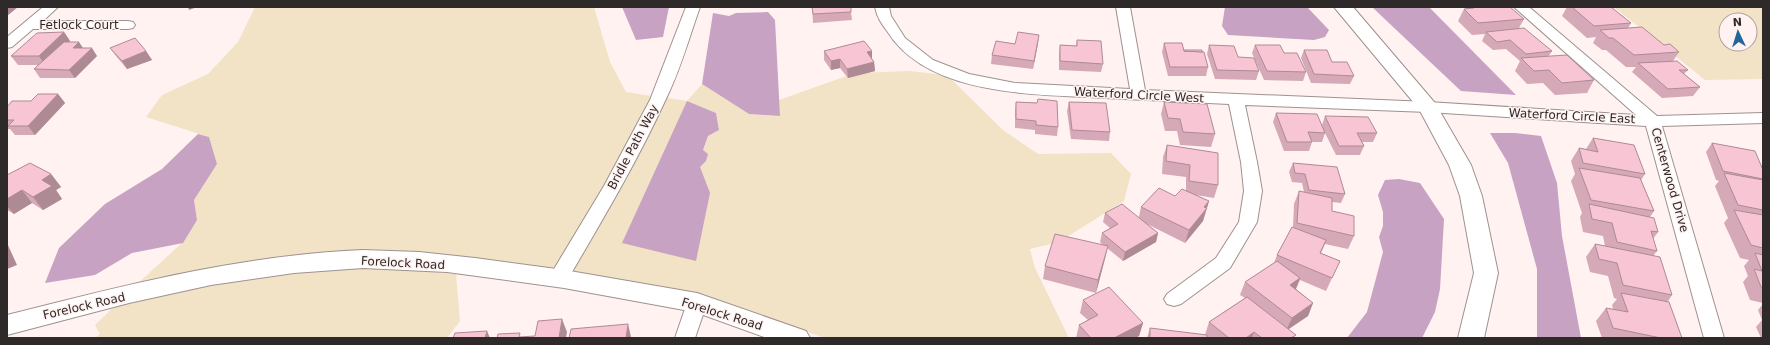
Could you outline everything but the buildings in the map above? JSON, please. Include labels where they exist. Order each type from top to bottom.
[{"type":"street","points":[[7,44],[51,7]]},
{"type":"street","name":"Bridle Path Way","points":[[558,279],[613,186],[658,100],[674,61],[693,7]]},
{"type":"street","name":"Waterford Circle West","points":[[882,7],[884,16],[900,41],[928,63],[965,78],[1015,88],[1236,100],[1428,108]]},
{"type":"street","points":[[1123,7],[1138,94]]},
{"type":"street","points":[[1343,7],[1372,39],[1428,108],[1460,165],[1470,196],[1486,273],[1472,338]]},
{"type":"street","name":"Centerwood Drive","points":[[1521,7],[1653,121],[1714,338]]},
{"type":"street","name":"Fetlock Court","points":[[30,25],[128,25]]},
{"type":"street","points":[[1174,299],[1223,263],[1248,222],[1253,191],[1249,162],[1236,100]]},
{"type":"street","name":"Waterford Circle East","points":[[1428,108],[1653,121],[1763,118]]},
{"type":"street","name":"Forelock Road","points":[[7,325],[88,304],[234,272],[336,260],[394,260],[480,268],[564,279],[697,303],[797,338]]},
{"type":"street","points":[[685,338],[697,303]]},
{"type":"shaded area","points":[[255,7],[594,7],[610,62],[626,92],[652,96],[605,184],[553,270],[399,253],[135,286],[183,242],[197,220],[194,200],[217,164],[209,137],[146,117],[162,95],[208,74],[238,42]]},
{"type":"shaded area","points":[[622,7],[669,7],[663,37],[636,40]]},
{"type":"shaded area","points":[[1225,7],[1307,7],[1329,30],[1325,37],[1314,40],[1228,35],[1222,26]]},
{"type":"shaded area","points":[[1372,7],[1429,7],[1516,95],[1461,91]]},
{"type":"shaded area","points":[[1614,7],[1763,7],[1763,79],[1705,80]]},
{"type":"shaded area","points":[[768,12],[775,20],[780,116],[749,114],[702,84],[713,13],[729,16],[736,13]]},
{"type":"shaded area","points":[[910,71],[944,75],[950,78],[1003,130],[1038,154],[1111,153],[1131,174],[1124,201],[1059,242],[1030,249],[1035,268],[1069,338],[825,338],[709,298],[709,296],[572,272],[621,187],[667,98],[687,101],[702,84],[749,114],[780,116],[779,100],[855,73]],"holes":[[[687,101],[716,113],[719,130],[708,136],[703,150],[706,161],[700,167]]]},
{"type":"shaded area","points":[[687,101],[716,113],[719,130],[708,136],[703,150],[708,154],[706,161],[700,167],[710,193],[696,261],[622,243]]},
{"type":"shaded area","points":[[1490,133],[1515,133],[1541,136],[1557,183],[1562,236],[1581,338],[1537,338],[1537,269],[1508,163]]},
{"type":"shaded area","points":[[198,134],[209,137],[217,164],[194,200],[197,220],[183,243],[132,253],[95,275],[45,283],[59,248],[105,204],[162,169]]},
{"type":"shaded area","points":[[1399,179],[1420,183],[1444,219],[1440,289],[1435,312],[1422,338],[1347,338],[1367,312],[1383,252],[1379,237],[1383,226],[1383,212],[1378,195],[1385,180]]},
{"type":"shaded area","points":[[332,268],[390,268],[456,274],[460,321],[447,338],[95,338],[100,334],[95,325],[116,305],[232,280]]}]
